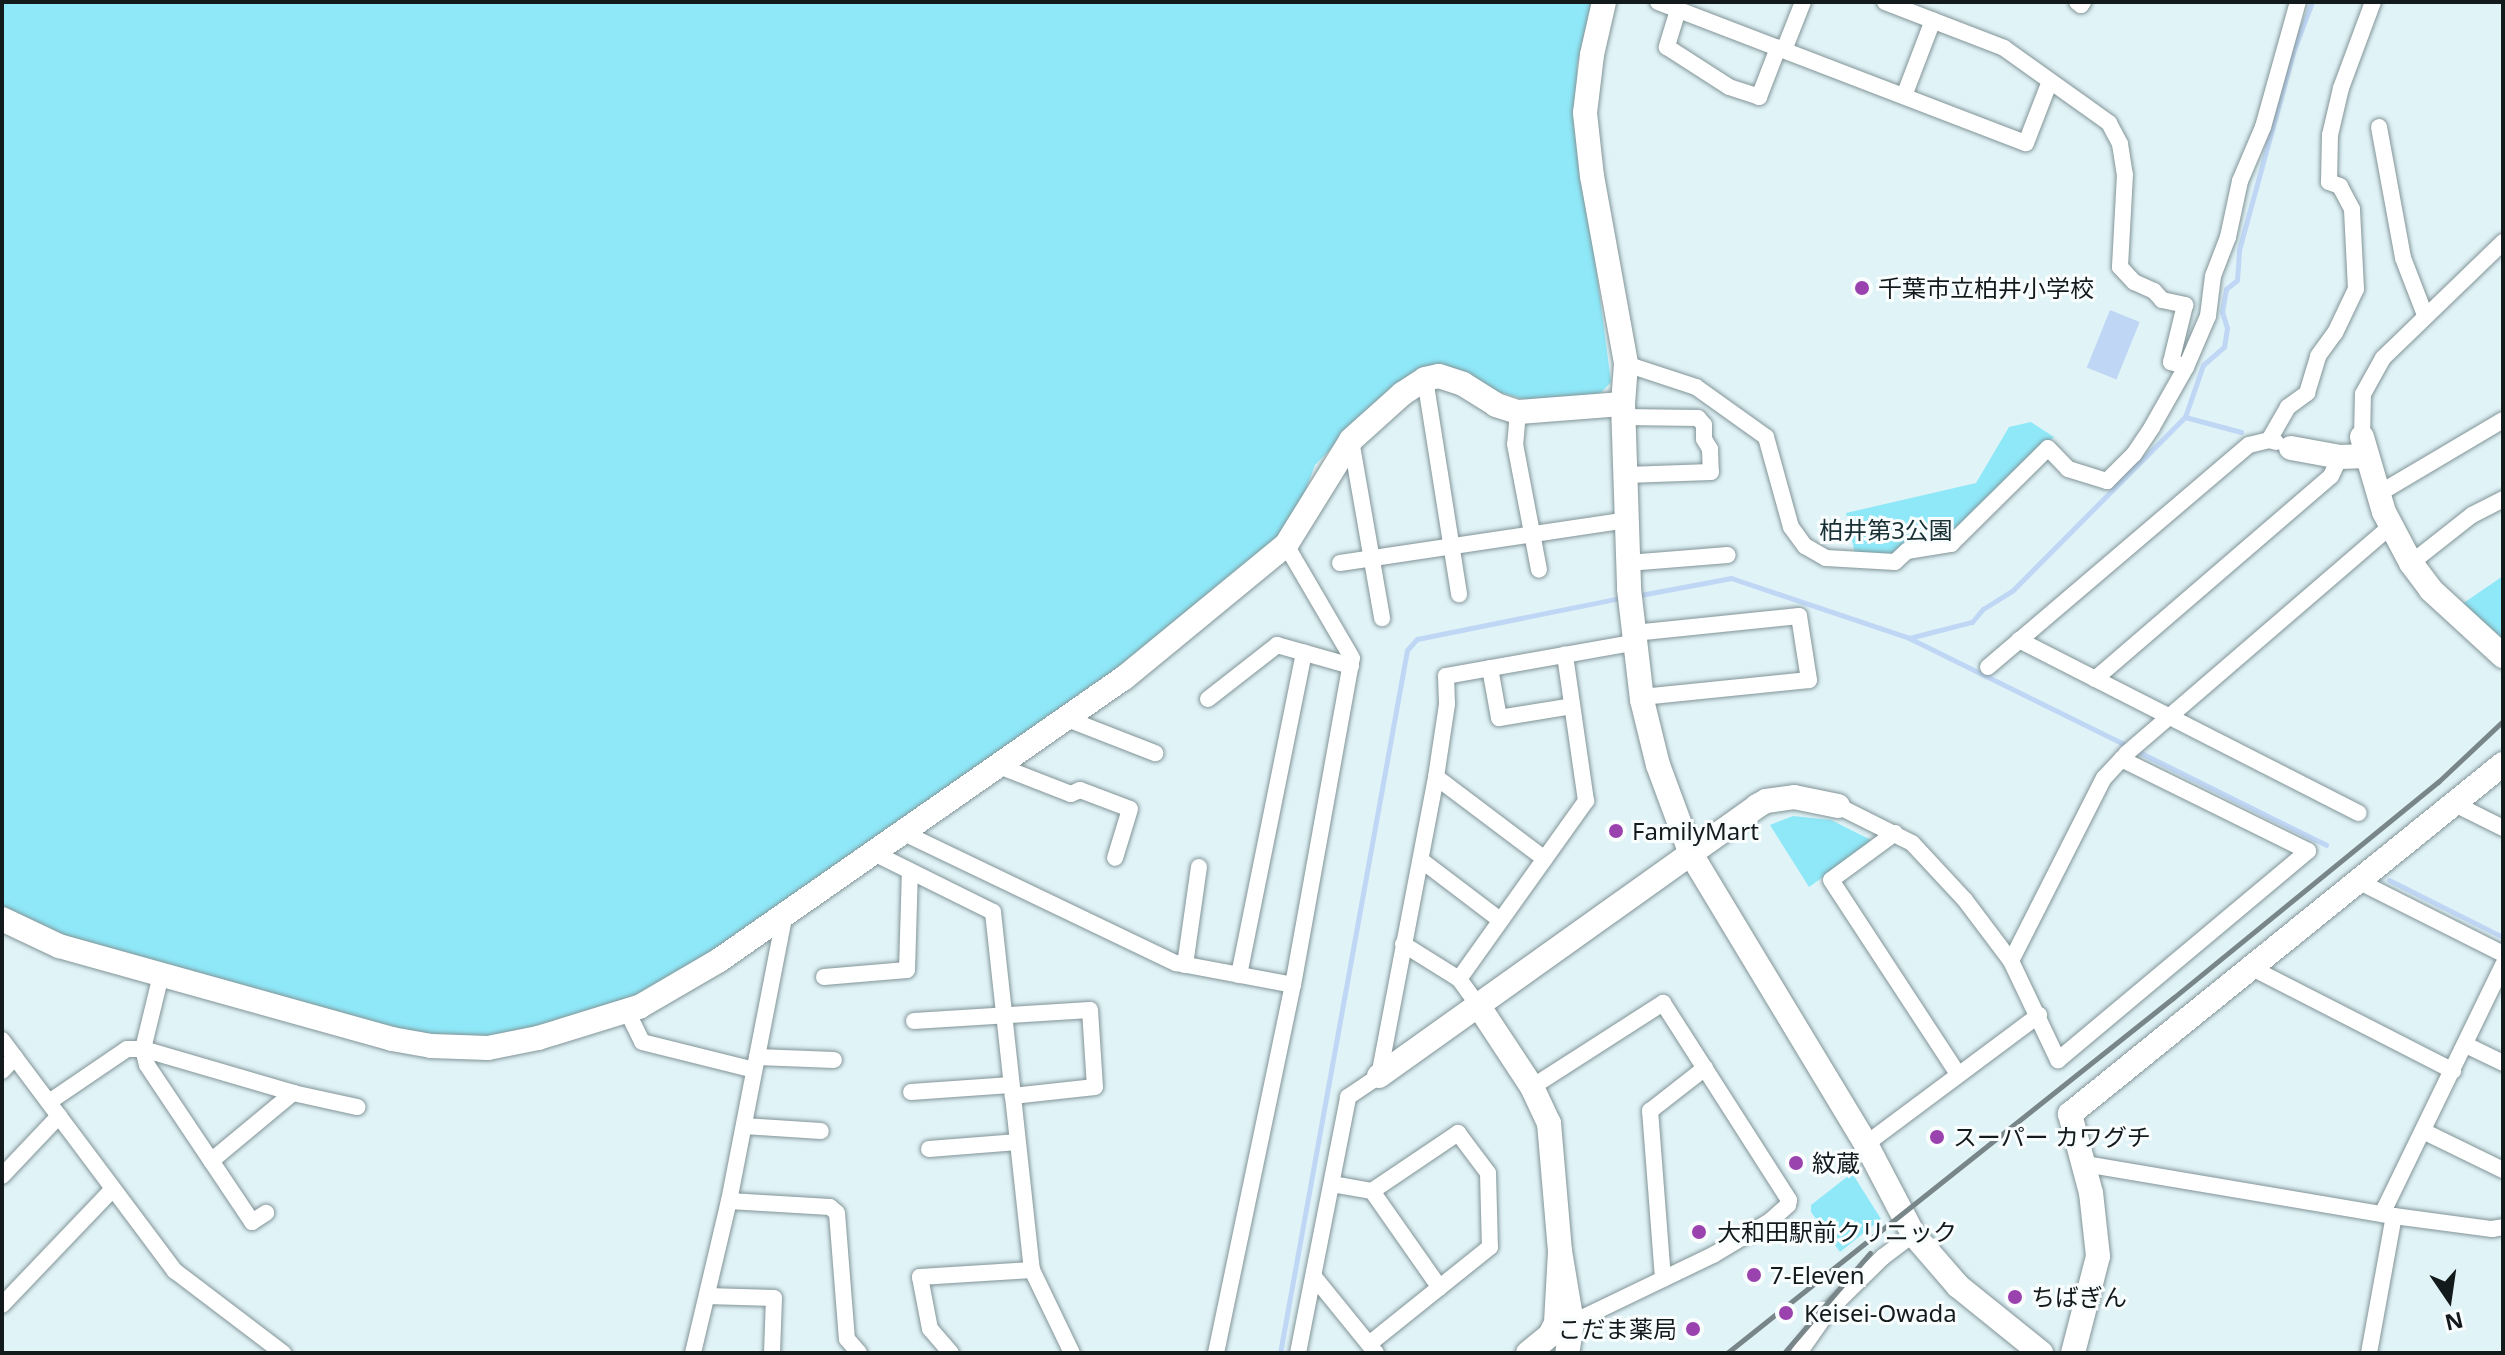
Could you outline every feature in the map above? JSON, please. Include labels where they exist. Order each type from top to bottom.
[{"type":"street","points":[[1604,2],[1592,55],[1585,113],[1592,176],[1626,364],[1624,410],[1630,596],[1642,697],[1658,765],[1691,854],[1866,1144],[1913,1234],[1958,1286],[2041,1353]]},
{"type":"street","points":[[1658,2],[2026,143],[2050,81]]},
{"type":"street","points":[[1678,10],[1667,47],[1729,87],[1759,97],[1803,2]]},
{"type":"street","points":[[1885,2],[2004,48],[2109,123],[2120,144],[2125,174],[2120,267],[2134,282],[2154,291],[2162,300],[2185,305],[2171,362],[2186,367]]},
{"type":"street","points":[[1626,364],[1696,387],[1766,437],[1791,527],[1805,546],[1826,558],[1895,562],[1907,551],[1951,544],[2048,448],[2068,469],[2107,481],[2134,454],[2186,367],[2208,316],[2213,276],[2228,237],[2240,181],[2263,127],[2298,2]]},
{"type":"street","points":[[2280,444],[2288,407],[2307,393],[2318,356],[2335,333],[2356,289],[2352,209],[2340,186],[2329,182],[2330,135],[2341,88],[2373,2]]},
{"type":"street","points":[[1904,96],[1933,20]]},
{"type":"street","points":[[2379,127],[2403,258],[2425,315]]},
{"type":"street","points":[[2503,242],[2425,315],[2370,377],[2360,414],[2364,446],[2378,494],[2390,527],[2411,563],[2431,590],[2503,656]]},
{"type":"street","points":[[2,919],[59,946],[392,1039],[431,1046],[488,1048],[538,1038],[627,1011],[718,961],[785,911],[1124,678],[1286,545],[1351,440],[1402,394],[1425,379],[1439,376],[1463,384],[1496,405],[1518,412],[1624,410],[1698,418],[1704,425],[1711,472],[1626,475]]},
{"type":"street","points":[[1425,379],[1459,594]]},
{"type":"street","points":[[1518,412],[1515,444],[1539,570]]},
{"type":"street","points":[[2378,494],[2503,420]]},
{"type":"street","points":[[1351,440],[1382,618]]},
{"type":"street","points":[[1988,667],[2249,445],[2280,444],[2340,457],[2364,446]]},
{"type":"street","points":[[2095,679],[2331,476],[2340,457]]},
{"type":"street","points":[[2411,563],[2472,515],[2503,499]]},
{"type":"street","points":[[1340,563],[1627,520]]},
{"type":"street","points":[[2011,961],[2051,888],[2104,778],[2140,741],[2390,527]]},
{"type":"street","points":[[1216,1353],[1293,985],[1352,658],[1286,545]]},
{"type":"street","points":[[1628,563],[1728,555]]},
{"type":"street","points":[[1379,1076],[1436,777],[1447,704],[1446,676],[1565,655],[1635,638],[1799,616],[1809,680],[1642,697]]},
{"type":"street","points":[[2019,640],[2358,813]]},
{"type":"street","points":[[1208,699],[1277,645],[1351,666]]},
{"type":"street","points":[[1239,975],[1304,652]]},
{"type":"street","points":[[1459,979],[1586,801],[1565,655]]},
{"type":"street","points":[[1490,668],[1499,718],[1572,706]]},
{"type":"street","points":[[1065,718],[1155,753]]},
{"type":"street","points":[[1298,1353],[1348,1097],[1766,801],[1794,797],[1838,806],[1895,833],[1931,862],[2011,961],[2058,1060],[2308,851],[2124,756]]},
{"type":"street","points":[[2073,1353],[2098,1256],[2097,1230],[2085,1164],[2070,1114],[2503,764]]},
{"type":"street","points":[[999,766],[1071,794],[1080,790],[1130,809],[1115,858]]},
{"type":"street","points":[[1436,777],[1545,859]]},
{"type":"street","points":[[2455,804],[2503,828]]},
{"type":"street","points":[[902,832],[1185,965],[1293,985]]},
{"type":"street","points":[[1895,833],[1831,880],[1958,1074]]},
{"type":"street","points":[[872,852],[993,912],[1032,1270],[1072,1353]]},
{"type":"street","points":[[1421,860],[1500,920]]},
{"type":"street","points":[[1185,965],[1199,867]]},
{"type":"street","points":[[824,977],[907,970],[910,871]]},
{"type":"street","points":[[2360,882],[2503,954]]},
{"type":"street","points":[[693,1353],[729,1201],[785,911]]},
{"type":"street","points":[[1403,944],[1459,979],[1532,1087],[1549,1123],[1554,1150],[1560,1251],[1572,1323],[1567,1353]]},
{"type":"street","points":[[2369,1353],[2388,1215],[2423,1131],[2503,965]]},
{"type":"street","points":[[2252,968],[2453,1071]]},
{"type":"street","points":[[161,975],[143,1049],[147,1065],[252,1222],[266,1213]]},
{"type":"street","points":[[1532,1087],[1663,1003],[1785,1193],[1788,1205],[1754,1231],[1572,1323]]},
{"type":"street","points":[[911,1092],[1095,1087],[1090,1010],[1003,1018],[914,1021]]},
{"type":"street","points":[[627,1011],[642,1042],[756,1064],[834,1060]]},
{"type":"street","points":[[1866,1144],[2039,1015]]},
{"type":"street","points":[[2,1040],[175,1271],[276,1351]]},
{"type":"street","points":[[2466,1045],[2503,1063]]},
{"type":"street","points":[[2,1176],[54,1109],[127,1049],[143,1049],[293,1093],[357,1107]]},
{"type":"street","points":[[2,1071],[15,1057]]},
{"type":"street","points":[[1663,1279],[1650,1111],[1705,1068]]},
{"type":"street","points":[[211,1161],[293,1093]]},
{"type":"street","points":[[744,1126],[821,1131]]},
{"type":"street","points":[[2423,1131],[2503,1170]]},
{"type":"street","points":[[1315,1278],[1372,1348],[1490,1247],[1488,1173],[1458,1133],[1372,1191],[1332,1184]]},
{"type":"street","points":[[929,1149],[1018,1142]]},
{"type":"street","points":[[2085,1164],[2388,1215],[2492,1229],[2503,1227]]},
{"type":"street","points":[[2,1305],[112,1190]]},
{"type":"street","points":[[1372,1191],[1440,1288]]},
{"type":"street","points":[[729,1201],[830,1207],[837,1213],[847,1339],[859,1353]]},
{"type":"street","points":[[1799,1353],[1829,1310],[1883,1257],[1913,1234]]},
{"type":"street","points":[[1528,1353],[1550,1335],[1556,1323],[1560,1251]]},
{"type":"street","points":[[951,1353],[930,1329],[920,1277],[1032,1270]]},
{"type":"street","points":[[707,1296],[774,1298],[772,1353]]},
{"type":"green space","points":[[2,2],[1592,2],[1577,65],[1577,123],[1611,382],[1595,399],[1534,402],[1489,389],[1452,369],[1367,412],[1315,465],[1296,516],[1278,536],[1118,669],[713,952],[635,998],[496,1037],[417,1033],[372,1023],[60,936],[2,907]]},
{"type":"green space","name":"柏井第3公園","points":[[2031,422],[2054,437],[1947,540],[1896,556],[1855,554],[1846,513],[1976,483],[2009,427]]},
{"type":"green space","points":[[2503,576],[2503,642],[2462,604]]},
{"type":"green space","points":[[1793,816],[1831,820],[1873,841],[1809,887],[1770,825]]},
{"type":"green space","points":[[1852,1173],[1881,1219],[1840,1252],[1811,1212],[1811,1205]]},
{"type":"shaded area","points":[[2110,310],[2140,322],[2116,379],[2087,367]]},
{"type":"waterway","points":[[1909,638],[1972,622],[1983,609],[2013,590],[2185,417],[2203,365],[2224,347],[2227,328],[2222,312],[2226,289],[2237,280],[2239,250],[2294,49],[2312,2]]},
{"type":"waterway","points":[[2185,417],[2241,432]]},
{"type":"waterway","points":[[1635,596],[1731,578],[1909,638],[2128,746]]},
{"type":"waterway","points":[[1280,1353],[1407,650],[1417,639],[1621,598]]},
{"type":"waterway","points":[[2137,751],[2326,845]]},
{"type":"waterway","points":[[2389,880],[2503,937]]},
{"type":"railway","points":[[1727,1353],[2173,998],[2438,782],[2503,721]]},
{"type":"railway","points":[[1784,1353],[1870,1253]]},
{"type":"place","name":"千葉市立柏井小学校","points":[[1862,288]]},
{"type":"place","name":"FamilyMart","points":[[1616,831]]},
{"type":"place","name":"スーパー カワグチ","points":[[1937,1137]]},
{"type":"place","name":"紋蔵","points":[[1796,1163]]},
{"type":"place","name":"大和田駅前クリニック","points":[[1699,1232]]},
{"type":"place","name":"7-Eleven","points":[[1754,1275]]},
{"type":"place","name":"ちばぎん","points":[[2015,1297]]},
{"type":"place","name":"Keisei-Owada","points":[[1786,1313]]},
{"type":"place","name":"こだま薬局","points":[[1693,1329]]}]
